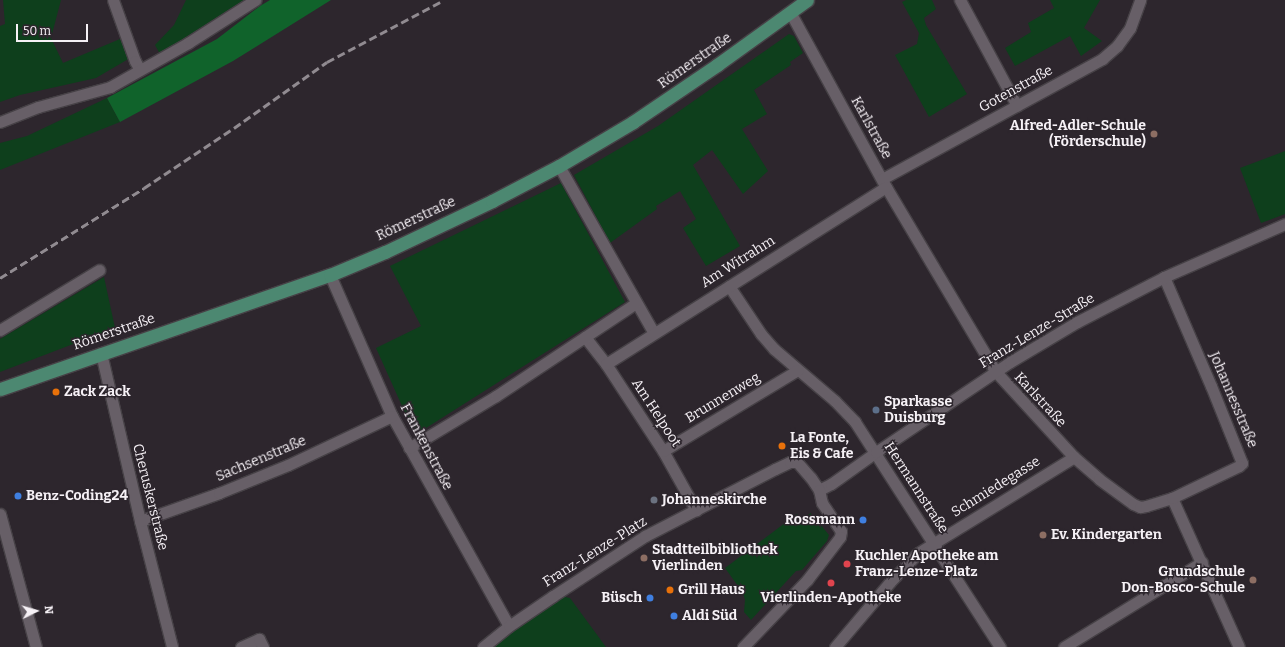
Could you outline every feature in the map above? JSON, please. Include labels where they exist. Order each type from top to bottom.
[{"type":"main road","name":"Römerstraße","points":[[0,389],[100,353],[330,275],[416,237],[523,186],[633,122],[718,65],[807,0]]},
{"type":"street","points":[[113,0],[135,61],[140,70]]},
{"type":"street","points":[[0,122],[38,107],[98,91],[140,70],[188,43],[255,0]]},
{"type":"street","points":[[960,0],[1017,106]]},
{"type":"street","name":"Gotenstraße","points":[[884,183],[1102,59],[1117,46],[1130,28],[1140,0]]},
{"type":"street","name":"Karlstraße","points":[[790,12],[884,183],[996,372],[1074,457],[1133,504],[1140,507],[1172,498]]},
{"type":"street","points":[[559,166],[654,333]]},
{"type":"street","name":"Am Witrahm","points":[[606,364],[729,286],[884,183]]},
{"type":"street","name":"Franz-Lenze-Straße","points":[[819,490],[831,484],[876,452],[996,372],[1077,322],[1164,277],[1285,224]]},
{"type":"street","points":[[0,330],[99,270]]},
{"type":"street","name":"Frankenstraße","points":[[330,275],[392,416],[509,626]]},
{"type":"street","name":"Johannesstraße","points":[[1164,277],[1242,463],[1172,498]]},
{"type":"street","name":"Hermannstraße","points":[[729,286],[761,334],[774,349],[835,401],[850,417],[876,452],[999,647]]},
{"type":"street","points":[[409,448],[496,396],[636,303]]},
{"type":"street","name":"Am Helpoot","points":[[585,337],[606,364],[663,452],[696,510]]},
{"type":"street","name":"Cheruskerstraße","points":[[100,353],[172,647]]},
{"type":"street","name":"Brunnenweg","points":[[663,452],[798,370]]},
{"type":"street","name":"Sachsenstraße","points":[[140,521],[219,494],[288,465],[392,416]]},
{"type":"street","name":"Schmiedegasse","points":[[835,647],[890,582],[918,553],[1074,457]]},
{"type":"street","name":"Franz-Lenze-Platz","points":[[483,647],[509,626],[646,536],[775,469],[794,461],[804,469],[819,490],[822,503],[841,531],[840,537],[807,580],[743,647]]},
{"type":"street","points":[[1172,498],[1240,647]]},
{"type":"street","points":[[0,514],[36,647]]},
{"type":"street","points":[[1064,647],[1202,562]]},
{"type":"street","points":[[241,647],[259,639],[263,647]]},
{"type":"green space","points":[[3,0],[61,0],[51,38],[63,63],[120,39],[130,58],[96,78],[20,95],[0,102],[0,26],[5,24]]},
{"type":"green space","points":[[186,0],[244,0],[160,54],[155,45],[174,25]]},
{"type":"green space","points":[[270,0],[331,0],[233,61],[120,122],[107,98],[217,39]]},
{"type":"green space","points":[[906,0],[932,0],[936,9],[924,18],[926,25],[967,94],[929,117],[895,55],[917,44],[919,33],[902,2]]},
{"type":"green space","points":[[1050,0],[1100,0],[1084,28],[1102,41],[1081,56],[1070,36],[1015,66],[1005,48],[1031,32],[1028,23],[1054,8]]},
{"type":"green space","points":[[789,34],[794,36],[803,53],[790,62],[791,65],[754,90],[767,114],[742,129],[768,171],[743,194],[712,150],[693,165],[740,246],[706,266],[683,228],[696,219],[680,191],[656,206],[657,209],[610,243],[574,175],[658,126]]},
{"type":"green space","points":[[107,98],[120,122],[0,170],[0,143],[27,136]]},
{"type":"green space","points":[[1285,151],[1285,214],[1261,223],[1240,168]]},
{"type":"green space","points":[[561,183],[625,302],[415,435],[376,348],[421,326],[390,266]]},
{"type":"green space","points":[[104,277],[115,328],[0,372],[0,339]]},
{"type":"green space","points":[[811,513],[829,535],[827,541],[802,570],[796,571],[751,620],[744,612],[745,600],[743,593],[725,568],[797,514],[801,520]]},
{"type":"green space","points":[[560,596],[570,598],[606,647],[493,647]]},
{"type":"railway","points":[[0,278],[144,188],[234,128],[327,62],[444,0]]},
{"type":"place","name":"Alfred-Adler-Schule (Förderschule)","points":[[1154,134]]},
{"type":"place","name":"Zack Zack","points":[[56,392]]},
{"type":"place","name":"Sparkasse Duisburg","points":[[876,410]]},
{"type":"place","name":"La Fonte, Eis & Cafe","points":[[782,446]]},
{"type":"place","name":"Benz-Coding24","points":[[18,496]]},
{"type":"place","name":"Johanneskirche","points":[[654,500]]},
{"type":"place","name":"Rossmann","points":[[863,520]]},
{"type":"place","name":"Ev. Kindergarten","points":[[1043,535]]},
{"type":"place","name":"Stadtteilbibliothek Vierlinden","points":[[644,558]]},
{"type":"place","name":"Kuchler Apotheke am Franz-Lenze-Platz","points":[[847,564]]},
{"type":"place","name":"Grundschule Don-Bosco-Schule","points":[[1253,580]]},
{"type":"place","name":"Vierlinden-Apotheke","points":[[831,583]]},
{"type":"place","name":"Grill Haus","points":[[670,590]]},
{"type":"place","name":"Büsch","points":[[650,598]]},
{"type":"place","name":"Aldi Süd","points":[[674,616]]}]
